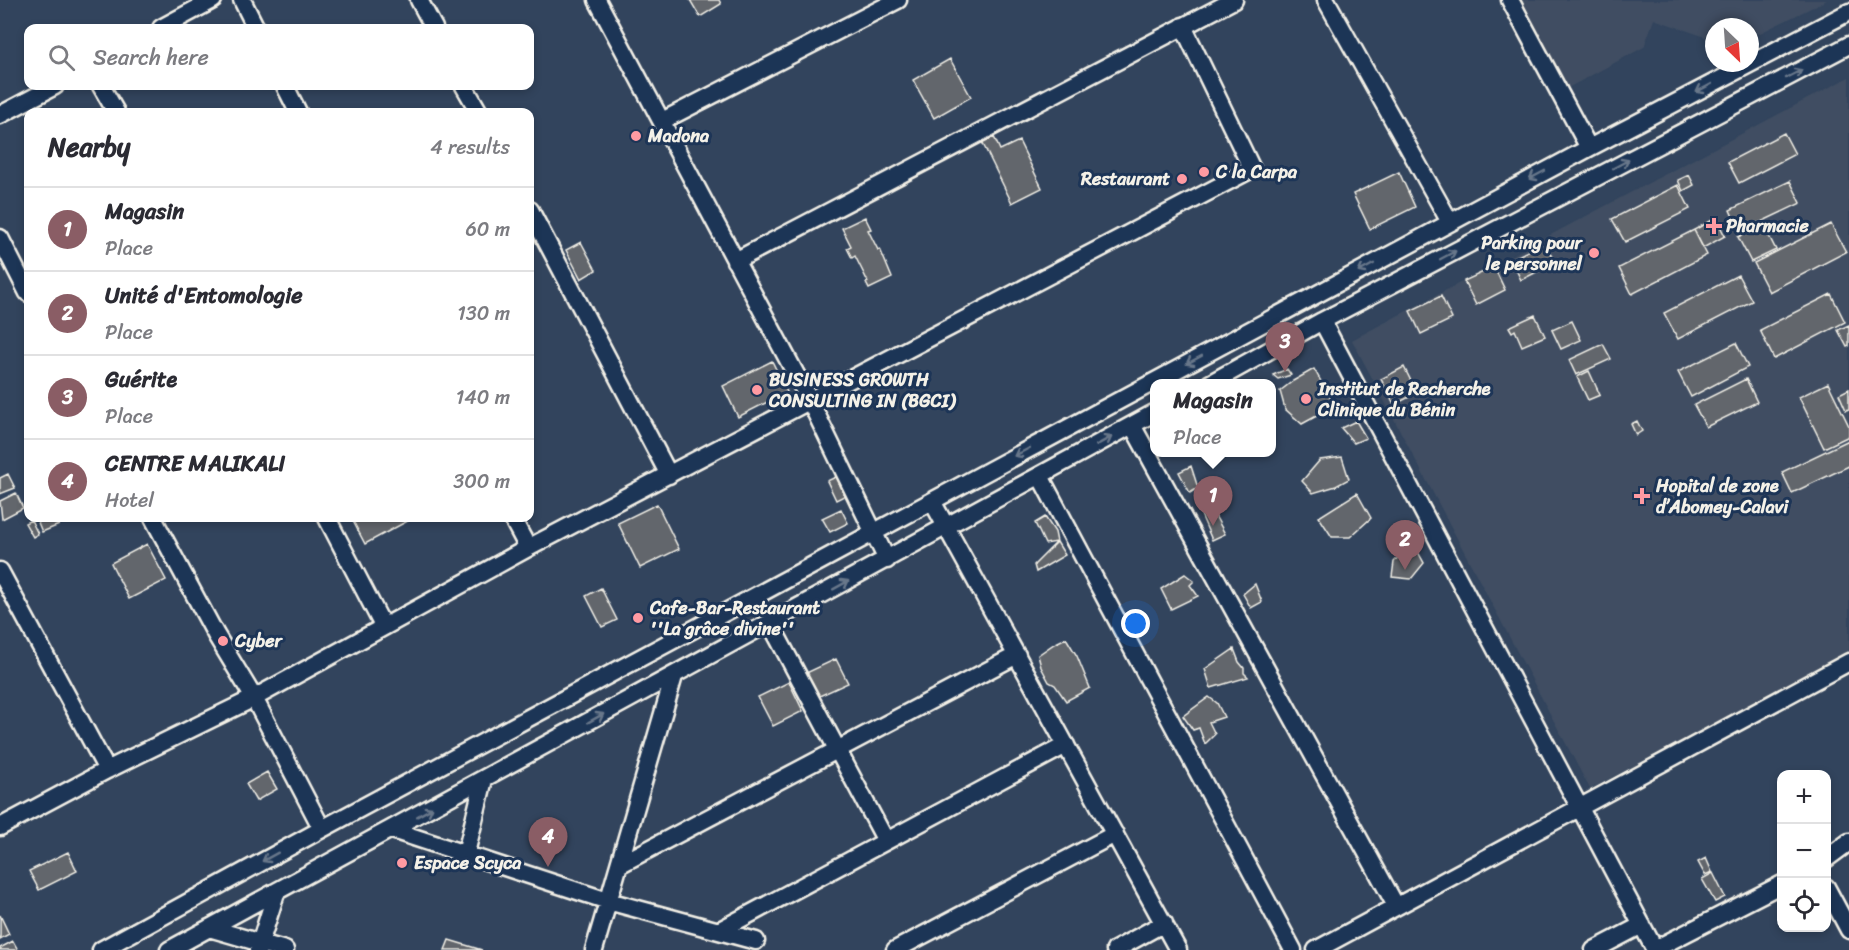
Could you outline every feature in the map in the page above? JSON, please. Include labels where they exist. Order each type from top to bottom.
[{"type":"street","points":[[168,24],[213,0]]},
{"type":"street","points":[[242,0],[254,24]]},
{"type":"street","points":[[419,0],[432,24]]},
{"type":"street","points":[[597,0],[810,401],[887,560]]},
{"type":"street","points":[[662,121],[898,0]]},
{"type":"street","points":[[735,261],[1234,0]]},
{"type":"street","points":[[1326,0],[1450,222]]},
{"type":"street","points":[[1510,0],[1589,148]]},
{"type":"street","points":[[1159,379],[1589,148],[1849,12]]},
{"type":"street","points":[[0,827],[107,770],[254,698],[528,548],[1252,169],[1184,26]]},
{"type":"street","points":[[1218,379],[1322,321],[1849,45]]},
{"type":"street","points":[[0,115],[47,90]]},
{"type":"street","points":[[103,90],[114,108]]},
{"type":"street","points":[[287,90],[296,108]]},
{"type":"street","points":[[466,90],[476,108]]},
{"type":"street","points":[[534,218],[669,475]]},
{"type":"street","points":[[0,238],[24,285]]},
{"type":"street","points":[[1322,321],[1655,950],[1777,887]]},
{"type":"street","points":[[101,950],[1150,384]]},
{"type":"street","points":[[169,950],[1150,416]]},
{"type":"street","points":[[1132,425],[1396,906]]},
{"type":"street","points":[[1040,476],[1293,950]]},
{"type":"street","points":[[932,501],[1178,950]]},
{"type":"street","points":[[155,522],[216,635],[254,698],[322,829]]},
{"type":"street","points":[[329,522],[383,626]]},
{"type":"street","points":[[514,522],[528,548]]},
{"type":"street","points":[[0,571],[107,770]]},
{"type":"street","points":[[770,624],[886,841]]},
{"type":"street","points":[[619,865],[1017,656]]},
{"type":"street","points":[[1316,950],[1849,662]]},
{"type":"street","points":[[594,950],[674,676]]},
{"type":"street","points":[[720,930],[1066,745]]},
{"type":"street","points":[[466,853],[484,779]]},
{"type":"street","points":[[392,830],[608,900],[720,930],[755,946],[764,907]]},
{"type":"street","points":[[895,950],[1115,834]]},
{"type":"street","points":[[1831,856],[1849,842]]},
{"type":"street","points":[[259,946],[276,893]]},
{"type":"street","points":[[1831,895],[1849,930]]},
{"type":"street","points":[[1115,950],[1164,923]]},
{"type":"street","points":[[1594,950],[1642,925]]},
{"type":"street","points":[[209,928],[259,946],[285,950]]},
{"type":"shaded area","points":[[1513,0],[1827,0],[1759,34],[1759,18],[1705,18],[1705,37],[1654,19],[1644,47],[1562,91]]},
{"type":"shaded area","name":"Hopital de zone d’Abomey-Calavi","points":[[1849,77],[1849,652],[1590,789],[1352,340]]},
{"type":"building","points":[[690,0],[719,0],[721,4],[700,17]]},
{"type":"building","points":[[950,59],[971,97],[934,118],[913,80]]},
{"type":"building","points":[[1784,133],[1795,154],[1739,183],[1728,162]]},
{"type":"building","points":[[994,137],[1000,150],[1019,141],[1042,188],[1012,203],[982,142]]},
{"type":"building","points":[[1399,172],[1415,207],[1370,229],[1353,194]]},
{"type":"building","points":[[1689,175],[1694,185],[1683,191],[1678,180]]},
{"type":"building","points":[[1790,181],[1801,203],[1740,232],[1730,210]]},
{"type":"building","points":[[1678,185],[1690,209],[1625,242],[1612,219]]},
{"type":"building","points":[[865,217],[871,229],[868,230],[878,250],[880,249],[892,278],[869,289],[866,283],[868,282],[855,256],[852,258],[847,248],[851,246],[842,228]]},
{"type":"building","points":[[1716,218],[1725,236],[1703,248],[1694,230]]},
{"type":"building","points":[[1763,224],[1776,250],[1751,262],[1738,237]]},
{"type":"building","points":[[1831,224],[1846,252],[1769,292],[1754,263]]},
{"type":"building","points":[[1694,230],[1707,255],[1632,294],[1619,268]]},
{"type":"building","points":[[581,242],[596,270],[581,279],[566,250]]},
{"type":"building","points":[[1545,243],[1555,263],[1521,280],[1511,259]]},
{"type":"building","points":[[1494,267],[1505,290],[1476,305],[1464,281]]},
{"type":"building","points":[[1738,275],[1752,301],[1678,339],[1664,313]]},
{"type":"building","points":[[1831,294],[1845,322],[1774,359],[1760,330]]},
{"type":"building","points":[[1441,296],[1452,319],[1421,334],[1410,311]]},
{"type":"building","points":[[1535,315],[1545,336],[1522,346],[1515,330],[1512,332],[1509,327]]},
{"type":"building","points":[[1572,321],[1581,340],[1561,349],[1552,330]]},
{"type":"building","points":[[1849,325],[1849,346],[1847,347],[1838,330]]},
{"type":"building","points":[[1736,343],[1748,367],[1691,397],[1678,372]]},
{"type":"building","points":[[1603,344],[1611,359],[1576,375],[1569,360]]},
{"type":"building","points":[[772,361],[787,392],[738,417],[723,386]]},
{"type":"building","points":[[1404,367],[1417,393],[1394,405],[1381,379]]},
{"type":"building","points":[[1287,369],[1291,375],[1278,379],[1273,375]]},
{"type":"building","name":"Institut de Recherche Clinique du Bénin","points":[[1314,369],[1335,406],[1302,424],[1285,409],[1280,391]]},
{"type":"building","points":[[1589,371],[1600,395],[1588,400],[1577,377]]},
{"type":"building","points":[[1746,379],[1757,402],[1706,427],[1694,405]]},
{"type":"building","points":[[1828,383],[1849,426],[1849,436],[1824,448],[1799,397]]},
{"type":"building","points":[[1849,389],[1849,409],[1846,410],[1839,394]]},
{"type":"building","points":[[1356,421],[1366,438],[1354,443],[1341,428]]},
{"type":"building","points":[[1637,421],[1642,431],[1636,435],[1631,424]]},
{"type":"building","points":[[1849,440],[1849,466],[1792,493],[1782,472]]},
{"type":"building","points":[[1342,457],[1349,479],[1336,486],[1313,493],[1302,481],[1320,460]]},
{"type":"building","points":[[1191,466],[1198,488],[1190,493],[1179,472]]},
{"type":"building","points":[[8,474],[15,488],[0,494],[0,478]]},
{"type":"building","points":[[838,476],[846,495],[836,500],[827,481]]},
{"type":"building","points":[[16,493],[23,508],[2,519],[0,501]]},
{"type":"building","points":[[1357,493],[1371,518],[1350,537],[1332,537],[1319,517]]},
{"type":"building","points":[[1207,501],[1225,534],[1212,540],[1196,503]]},
{"type":"building","points":[[657,504],[679,549],[640,568],[618,523]]},
{"type":"building","points":[[841,509],[848,523],[830,532],[822,518]]},
{"type":"building","points":[[1045,517],[1055,532],[1057,542],[1045,544],[1035,523]]},
{"type":"building","points":[[32,522],[38,534],[33,537],[25,523]]},
{"type":"building","points":[[38,522],[58,522],[59,525],[42,532]]},
{"type":"building","points":[[354,522],[406,522],[365,544]]},
{"type":"building","points":[[1057,542],[1065,555],[1036,572],[1034,565]]},
{"type":"building","points":[[147,544],[166,580],[129,599],[111,563]]},
{"type":"building","points":[[1403,552],[1418,552],[1424,563],[1411,579],[1392,577],[1394,562]]},
{"type":"building","points":[[1185,574],[1194,581],[1190,585],[1198,596],[1171,609],[1161,589]]},
{"type":"building","points":[[1255,584],[1262,602],[1251,608],[1243,594]]},
{"type":"building","points":[[601,588],[617,620],[602,627],[586,596]]},
{"type":"building","points":[[1066,638],[1077,656],[1090,688],[1066,701],[1055,685],[1049,682],[1038,655]]},
{"type":"building","points":[[1234,649],[1248,677],[1211,688],[1205,669]]},
{"type":"building","points":[[836,659],[848,683],[815,698],[804,674]]},
{"type":"building","points":[[789,682],[803,711],[773,726],[758,697]]},
{"type":"building","points":[[1209,697],[1217,703],[1224,717],[1209,722],[1215,734],[1205,744],[1199,728],[1193,730],[1183,716]]},
{"type":"building","points":[[267,772],[277,789],[256,801],[246,784]]},
{"type":"building","points":[[68,852],[77,871],[39,890],[29,871]]},
{"type":"building","points":[[1706,858],[1712,872],[1705,875],[1698,862]]},
{"type":"building","points":[[1713,873],[1725,897],[1715,902],[1702,879]]},
{"type":"building","points":[[0,915],[9,934],[0,939]]},
{"type":"building","points":[[449,940],[482,950],[445,950]]},
{"type":"building","points":[[13,941],[18,950],[0,950],[0,948]]},
{"type":"place","name":"Madona","points":[[636,136]]},
{"type":"place","name":"C la Carpa","points":[[1204,172]]},
{"type":"place","name":"Restaurant","points":[[1182,179]]},
{"type":"place","name":"Pharmacie","points":[[1714,226]]},
{"type":"place","name":"Parking pour le personnel","points":[[1594,253]]},
{"type":"place","name":"Guérite","points":[[1285,372]]},
{"type":"place","name":"BUSINESS GROWTH CONSULTING IN (BGCI)","points":[[757,390]]},
{"type":"place","name":"Institut de Recherche Clinique du Bénin","points":[[1306,399]]},
{"type":"place","name":"Hopital de zone d’Abomey-Calavi","points":[[1642,496]]},
{"type":"place","name":"Magasin","points":[[1213,526]]},
{"type":"place","name":"Unité d'Entomologie","points":[[1405,570]]},
{"type":"place","name":"Cafe-Bar-Restaurant ''La grâce divine''","points":[[638,618]]},
{"type":"place","name":"Cyber","points":[[223,641]]},
{"type":"place","name":"Espace Scyca","points":[[402,863]]},
{"type":"place","name":"CENTRE MALIKALI","points":[[548,867]]}]
